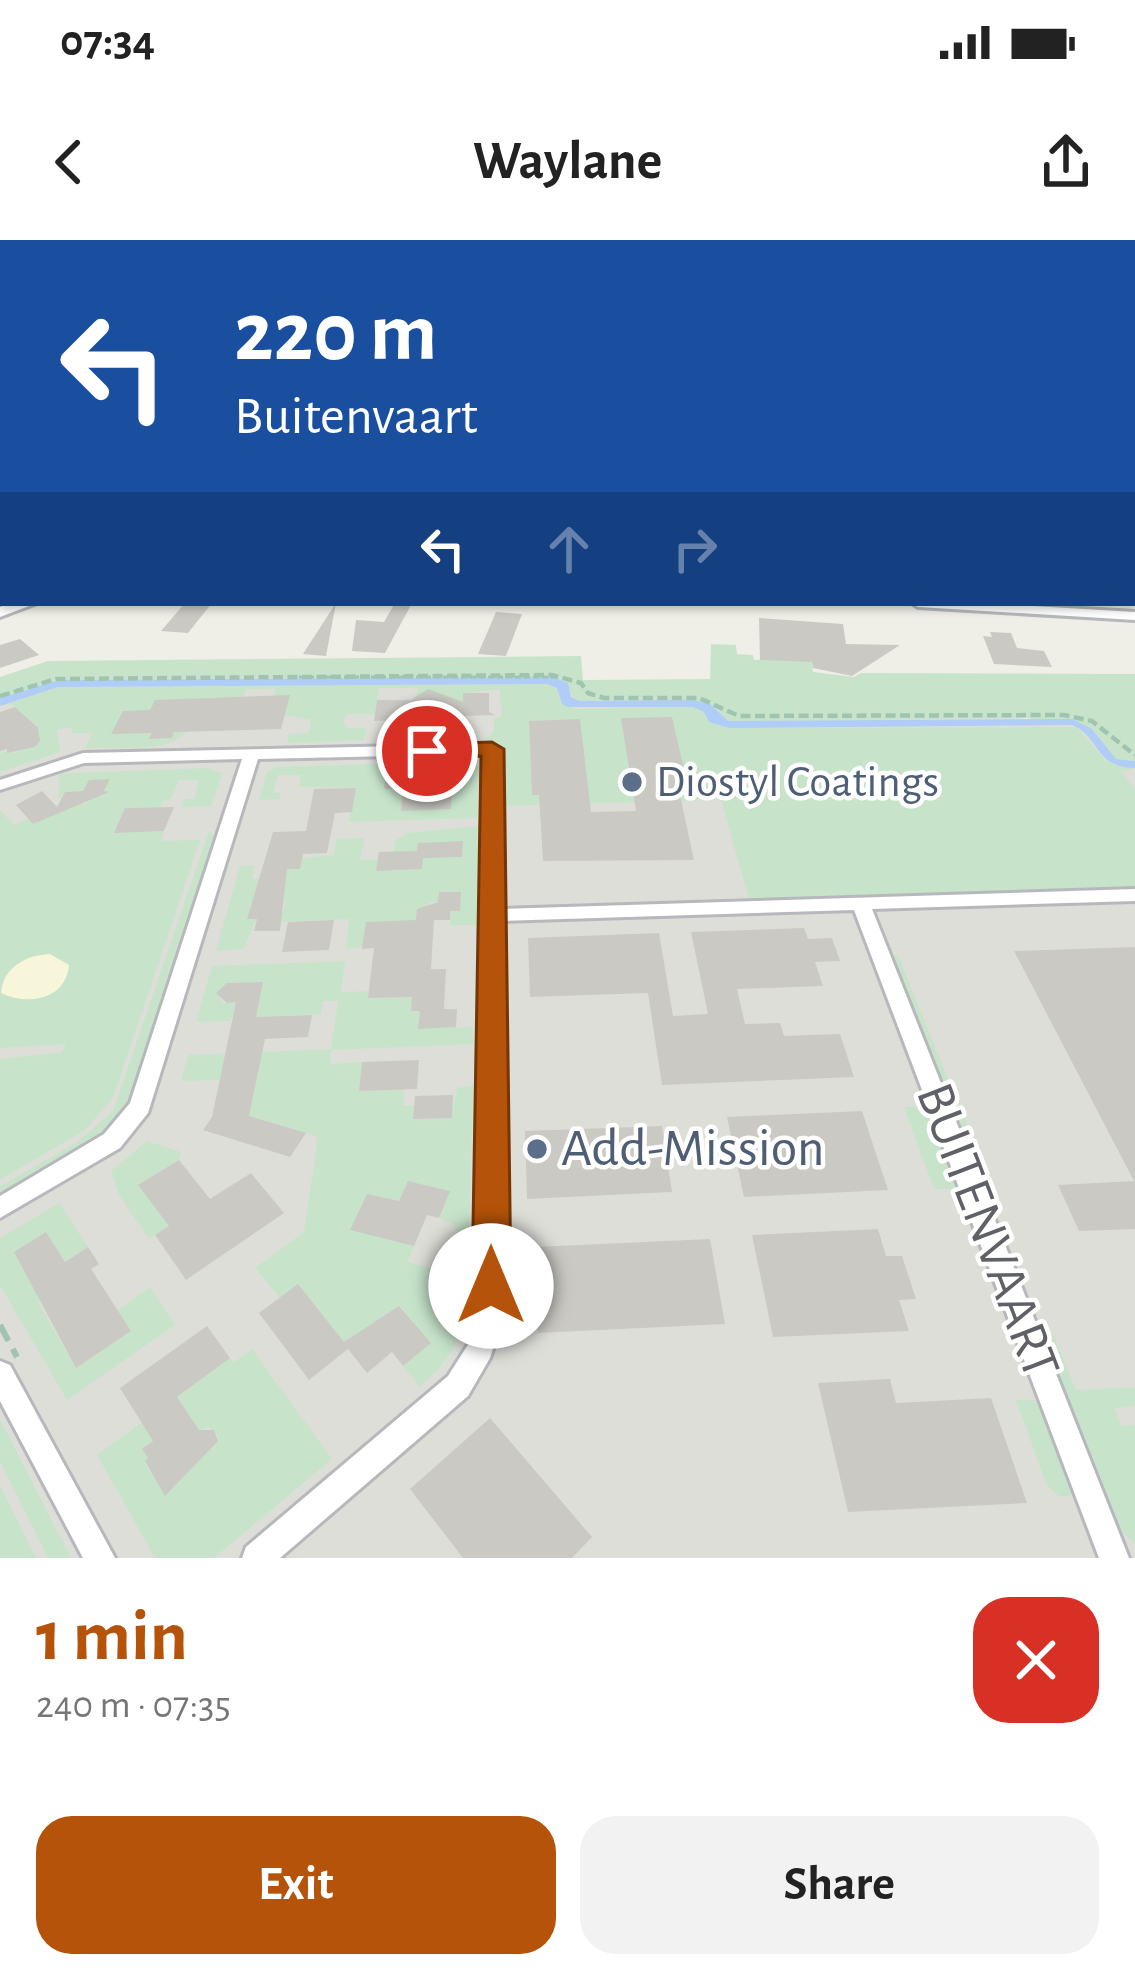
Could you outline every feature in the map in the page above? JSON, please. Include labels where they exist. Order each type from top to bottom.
[{"type":"street","points":[[968,606],[1135,616]]},
{"type":"street","points":[[0,785],[83,758],[492,749],[491,1315],[481,1349],[458,1386],[256,1558]]},
{"type":"street","points":[[0,1208],[112,1141],[140,1107],[251,756]]},
{"type":"street","points":[[493,915],[1135,895]]},
{"type":"street","name":"BUITENVAART","points":[[861,903],[1114,1558]]},
{"type":"street","points":[[0,1374],[100,1558]]},
{"type":"path","points":[[0,696],[56,679],[536,674],[572,680],[604,698],[699,698],[739,716],[1064,715],[1092,721],[1135,755]]},
{"type":"shaded area","points":[[556,680],[1078,723],[1135,764],[1135,1558],[0,1558],[0,702],[48,685]]},
{"type":"green space","points":[[711,644],[736,645],[737,654],[753,655],[754,660],[811,657],[813,672],[854,677],[861,673],[1135,674],[1135,761],[1116,759],[1092,729],[1026,718],[728,721],[693,700],[579,701],[552,677],[59,680],[0,698],[0,677],[48,661],[581,656],[583,680],[710,679]]},
{"type":"green space","points":[[547,684],[557,688],[559,699],[575,709],[693,707],[704,712],[709,722],[729,728],[1077,727],[1105,760],[1135,768],[1122,772],[1135,789],[1135,887],[749,900],[721,800],[502,806],[500,745],[483,740],[494,731],[494,719],[502,716],[500,689],[464,693],[462,713],[453,714],[451,730],[452,723],[463,723],[463,738],[410,739],[418,688],[379,688],[375,714],[348,714],[343,720],[346,728],[367,728],[364,740],[287,743],[289,734],[308,733],[311,720],[284,715],[273,696],[276,689],[246,689],[232,730],[186,732],[154,746],[85,748],[92,733],[72,733],[71,727],[57,730],[60,752],[0,772],[0,751],[16,753],[35,743],[30,721],[12,704],[0,706],[58,687]]},
{"type":"green space","points":[[474,761],[479,769],[477,818],[348,822],[355,788],[299,787],[301,775],[278,775],[273,793],[281,793],[280,799],[259,800],[267,772],[275,767],[414,763],[408,770],[386,771],[384,789],[403,788],[401,805],[413,805],[413,810],[450,809],[452,782],[467,776],[468,767],[442,770],[433,762]]},
{"type":"green space","points":[[207,768],[222,773],[211,806],[182,807],[184,799],[194,799],[199,780],[179,780],[171,799],[161,807],[125,808],[115,833],[164,831],[161,841],[200,840],[113,1098],[85,1130],[0,1180],[0,1059],[62,1052],[66,1044],[0,1048],[0,810],[14,825],[55,805],[86,804],[90,796],[102,796],[109,780],[89,780],[83,791],[65,792],[59,798],[59,775]]},
{"type":"green space","points":[[478,826],[477,925],[450,925],[450,911],[460,910],[461,893],[440,892],[438,902],[430,902],[406,928],[346,949],[349,919],[279,922],[286,902],[251,903],[248,918],[257,919],[243,949],[216,951],[240,866],[255,865],[252,879],[284,878],[287,869],[299,869],[302,858],[334,855],[337,839],[364,838],[360,860],[377,859],[379,852],[394,851],[395,841],[407,833]]},
{"type":"green space","points":[[209,831],[216,837],[126,1109],[101,1137],[0,1197],[0,1186],[76,1143],[113,1111]]},
{"type":"green space","points":[[890,955],[898,955],[978,1153],[966,1144]]},
{"type":"green space","points":[[345,961],[341,992],[368,991],[369,998],[412,997],[420,1011],[419,1028],[473,1027],[473,1044],[331,1050],[330,1064],[362,1062],[359,1091],[404,1089],[403,1105],[414,1106],[414,1119],[452,1117],[457,1088],[473,1085],[469,1235],[457,1233],[455,1225],[439,1218],[449,1191],[409,1181],[399,1201],[414,1246],[408,1262],[467,1278],[466,1310],[458,1338],[443,1364],[420,1387],[403,1366],[430,1343],[400,1306],[344,1342],[299,1285],[280,1298],[255,1268],[304,1232],[318,1137],[248,1116],[220,1080],[181,1081],[188,1055],[331,1049],[338,1001],[323,1001],[321,1014],[255,1017],[262,982],[228,983],[219,996],[223,1003],[237,1002],[231,1021],[196,1022],[212,966]]},
{"type":"green space","points":[[904,1107],[928,1107],[957,1189],[934,1189]]},
{"type":"green space","points":[[147,1141],[181,1152],[179,1160],[139,1185],[175,1222],[149,1239],[119,1195],[111,1171]]},
{"type":"green space","points":[[59,1203],[88,1247],[65,1261],[46,1233],[45,1297],[38,1302],[76,1368],[131,1331],[118,1310],[150,1287],[175,1325],[67,1400],[0,1285],[0,1238]]},
{"type":"green space","points":[[1042,1334],[1053,1334],[1076,1390],[1135,1387],[1135,1406],[1115,1408],[1121,1426],[1135,1425],[1135,1544],[1118,1528]]},
{"type":"green space","points":[[252,1349],[332,1459],[214,1558],[155,1558],[97,1455],[145,1420],[156,1439],[143,1448],[145,1462],[151,1473],[155,1470],[165,1495],[218,1441],[208,1427],[190,1438],[180,1423],[189,1415],[177,1397],[230,1358],[234,1362]]},
{"type":"green space","points":[[1016,1400],[1038,1400],[1074,1495],[1060,1497],[1047,1486]]},
{"type":"green space","points":[[0,1419],[71,1558],[48,1558],[0,1462]]},
{"type":"green space","points":[[0,1485],[36,1558],[0,1558]]},
{"type":"sand","points":[[50,954],[69,965],[53,993],[22,999],[1,993],[6,976],[17,964]]},
{"type":"water","points":[[552,677],[568,683],[571,697],[579,701],[693,700],[710,704],[728,721],[1072,719],[1092,729],[1116,759],[1135,761],[1135,768],[1112,763],[1072,725],[729,728],[709,722],[704,712],[693,707],[568,707],[562,704],[557,688],[547,684],[58,687],[0,706],[0,698],[59,680]]},
{"type":"building","points":[[182,606],[210,606],[188,633],[161,631]]},
{"type":"building","points":[[334,606],[335,606],[326,656],[303,654]]},
{"type":"building","points":[[393,606],[410,606],[385,653],[352,651],[356,620],[384,622]]},
{"type":"building","points":[[496,612],[522,614],[506,656],[478,654]]},
{"type":"building","points":[[759,618],[843,624],[846,644],[900,645],[852,676],[813,668],[812,662],[760,660]]},
{"type":"building","points":[[990,632],[1011,633],[1017,648],[1044,651],[1052,667],[994,664],[983,636],[992,637]]},
{"type":"building","points":[[20,639],[39,655],[0,668],[0,645]]},
{"type":"building","points":[[428,689],[463,702],[463,693],[489,693],[489,712],[495,715],[463,716],[463,723],[452,723],[452,730],[424,731],[425,719],[374,721],[377,700],[411,700]]},
{"type":"building","points":[[290,695],[281,729],[174,732],[172,738],[149,739],[152,733],[111,734],[123,711],[150,710],[155,700]]},
{"type":"building","points":[[15,707],[38,728],[40,741],[35,747],[7,753],[7,749],[0,751],[0,712]]},
{"type":"building","points":[[672,717],[689,791],[679,791],[694,860],[543,861],[539,795],[532,795],[529,721],[580,719],[591,812],[636,811],[621,718]]},
{"type":"building","points":[[408,770],[407,783],[452,782],[451,809],[401,811],[403,788],[384,789],[386,771]]},
{"type":"building","points":[[110,779],[104,791],[109,792],[33,824],[16,805],[42,791],[57,807],[65,792],[83,791],[89,780]]},
{"type":"building","points":[[356,788],[352,812],[335,813],[327,853],[303,854],[300,869],[287,869],[280,931],[254,931],[257,919],[247,919],[273,832],[306,831],[314,789]]},
{"type":"building","points":[[174,807],[164,831],[114,833],[125,808]]},
{"type":"building","points":[[463,841],[462,857],[423,858],[422,869],[376,871],[379,852],[417,851],[418,843]]},
{"type":"building","points":[[439,892],[461,892],[460,911],[450,911],[450,920],[434,920],[431,969],[446,969],[444,1009],[457,1009],[456,1027],[418,1029],[420,1011],[411,1011],[412,997],[368,998],[374,948],[362,949],[366,922],[416,920],[417,909],[438,902]]},
{"type":"building","points":[[334,920],[329,950],[282,952],[288,922]]},
{"type":"building","points":[[804,928],[808,939],[832,938],[840,961],[815,962],[823,986],[737,989],[745,1024],[780,1023],[784,1036],[840,1034],[854,1077],[662,1085],[648,993],[530,997],[528,938],[659,933],[673,1016],[708,1014],[691,932]]},
{"type":"building","points":[[1135,947],[1135,1229],[1079,1231],[1058,1185],[1134,1181],[1014,951]]},
{"type":"building","points":[[263,982],[256,1017],[312,1015],[308,1037],[265,1039],[249,1116],[306,1133],[290,1157],[203,1130],[212,1117],[236,1002],[227,1003],[216,993],[227,983]]},
{"type":"building","points":[[419,1060],[417,1089],[359,1091],[362,1062]]},
{"type":"building","points":[[453,1095],[452,1118],[413,1119],[415,1096]]},
{"type":"building","points":[[862,1111],[888,1190],[744,1197],[727,1117]]},
{"type":"building","points":[[662,1126],[672,1192],[527,1199],[525,1131]]},
{"type":"building","points":[[179,1160],[210,1199],[251,1173],[284,1213],[186,1280],[155,1235],[169,1226],[138,1185]]},
{"type":"building","points":[[408,1181],[450,1191],[439,1218],[427,1215],[414,1246],[350,1230],[367,1194],[399,1201]]},
{"type":"building","points":[[878,1229],[886,1256],[902,1256],[916,1299],[899,1300],[909,1331],[773,1337],[752,1235]]},
{"type":"building","points":[[46,1232],[65,1262],[88,1247],[99,1264],[91,1269],[131,1331],[76,1368],[14,1252]]},
{"type":"building","points":[[710,1239],[725,1324],[538,1333],[535,1247]]},
{"type":"building","points":[[298,1284],[344,1342],[399,1306],[431,1343],[403,1366],[392,1352],[367,1373],[348,1349],[309,1380],[259,1313]]},
{"type":"building","points":[[207,1326],[230,1358],[177,1397],[199,1430],[214,1430],[218,1441],[165,1496],[142,1449],[153,1441],[120,1388]]},
{"type":"building","points":[[890,1379],[896,1403],[991,1398],[1027,1503],[848,1512],[818,1383]]},
{"type":"building","points":[[490,1418],[592,1537],[572,1558],[463,1558],[410,1489]]},
{"type":"place","name":"Diostyl Coatings","points":[[632,782]]},
{"type":"place","name":"Add-Mission","points":[[537,1149]]},
{"type":"route","points":[[427,751],[492,749],[491,1286]]}]
